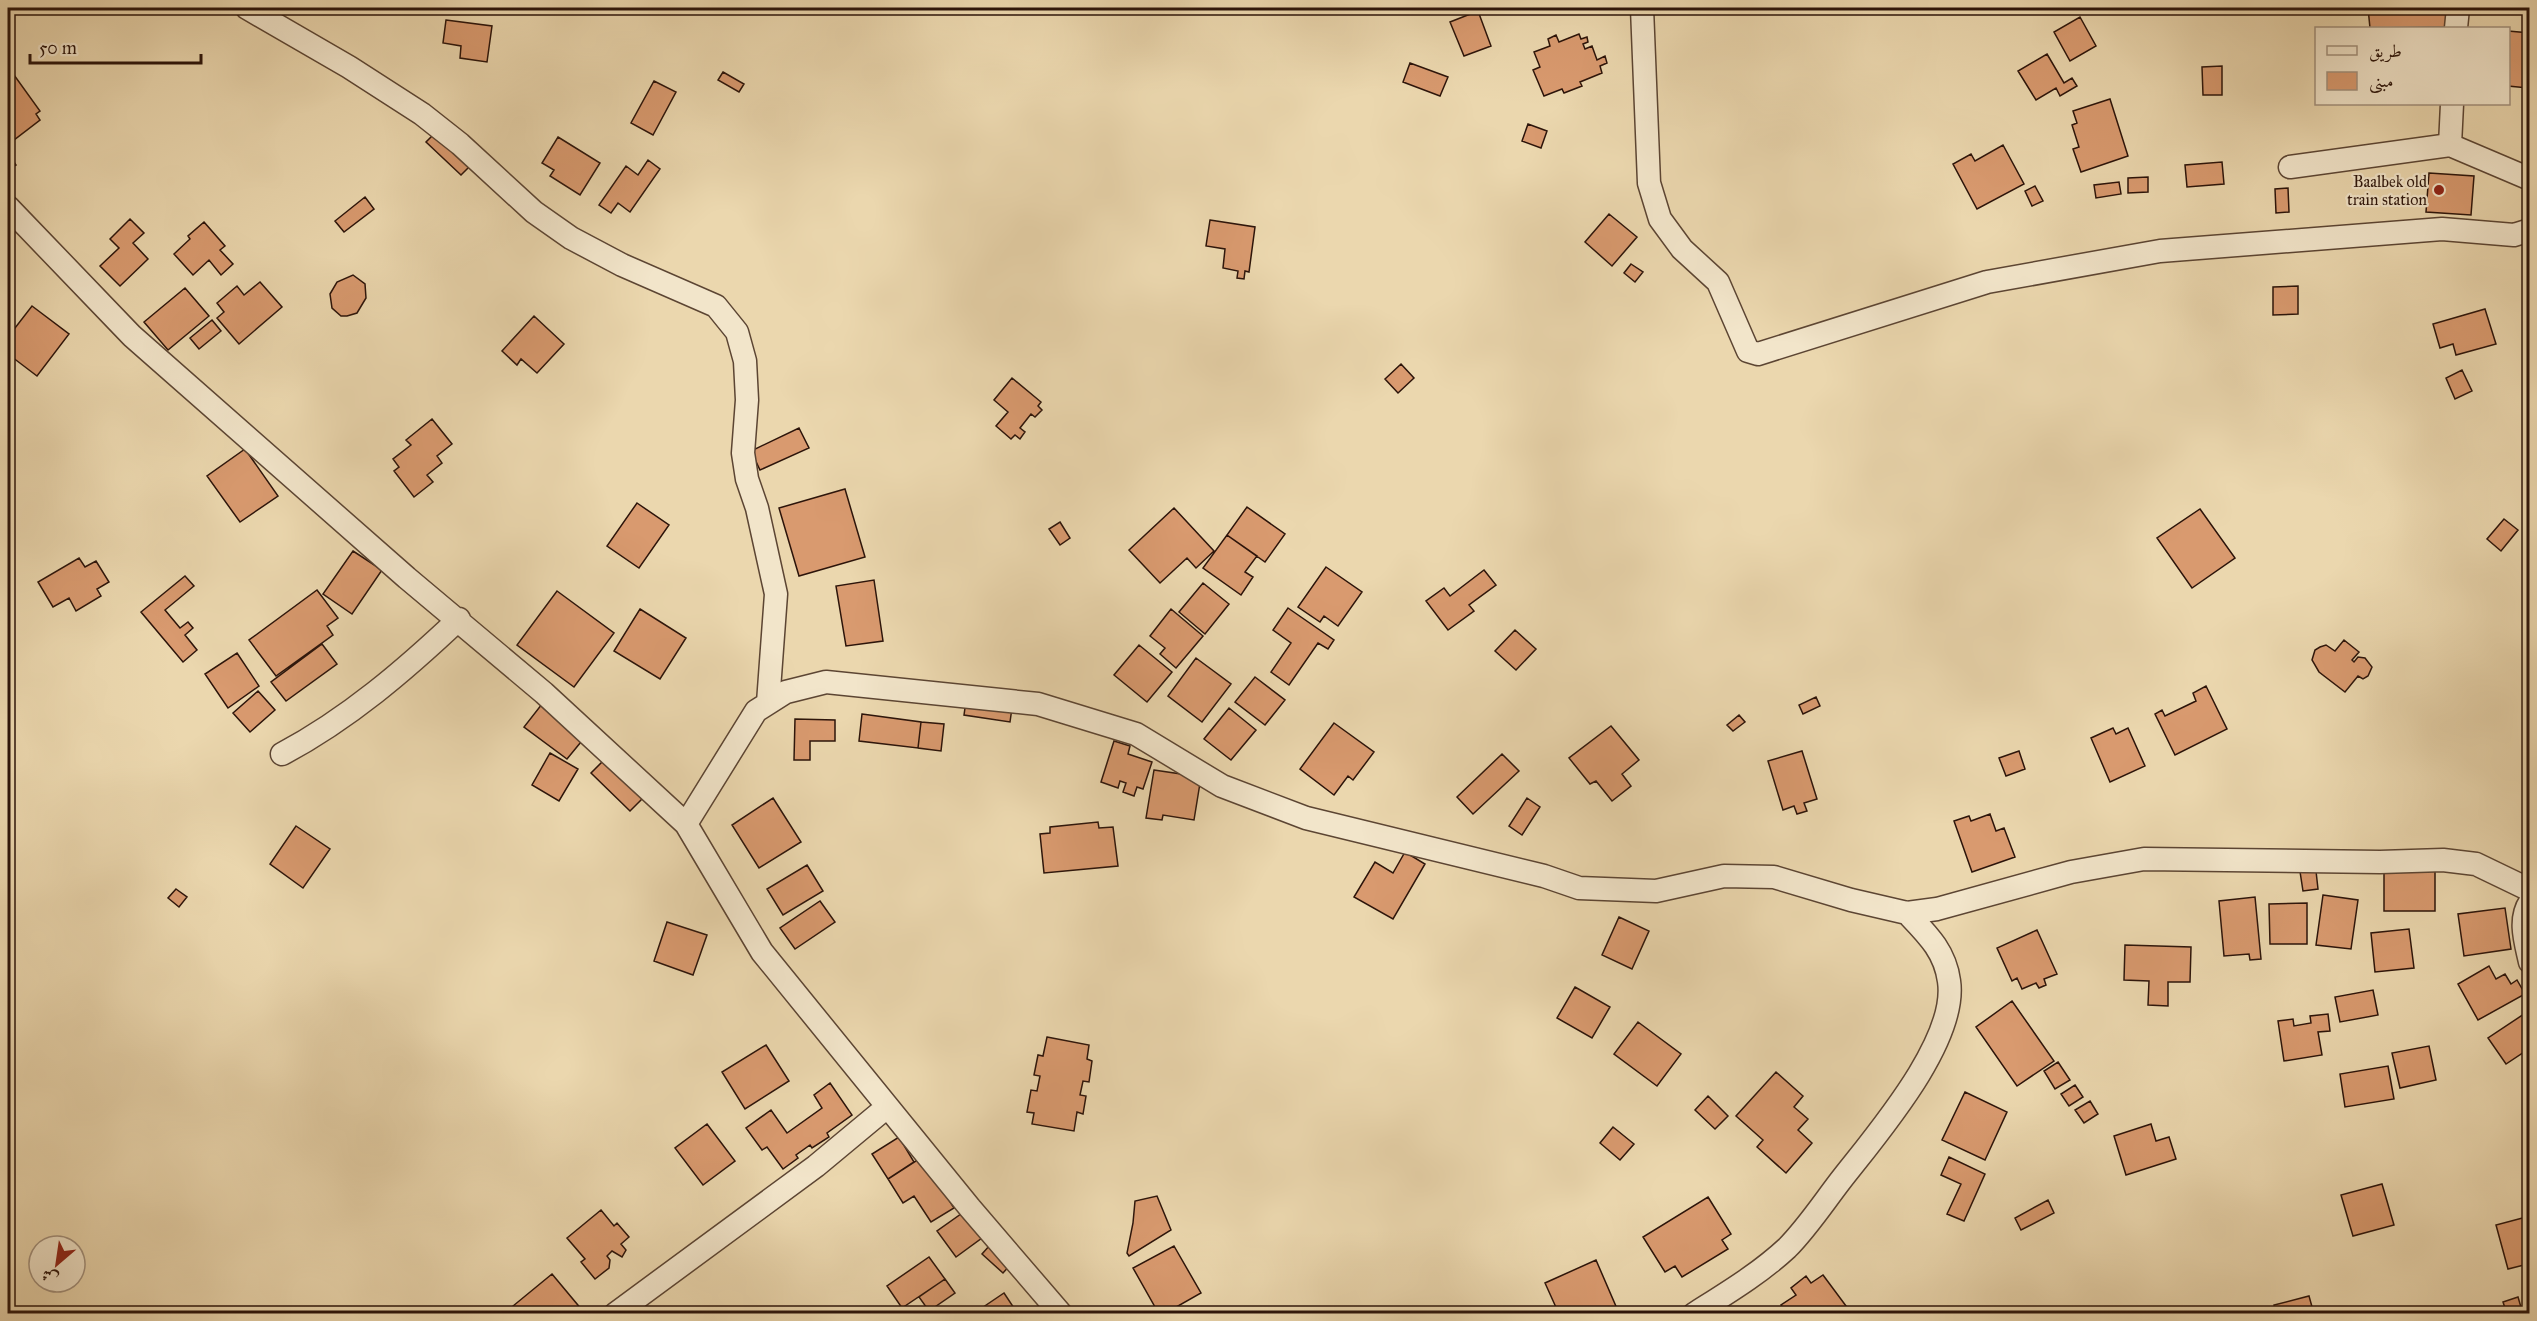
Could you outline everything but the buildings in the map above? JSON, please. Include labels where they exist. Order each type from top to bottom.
[{"type":"street","points":[[248,8],[349,67],[422,114],[460,144],[534,212],[571,238],[622,265],[716,306],[737,332],[745,361],[747,400],[743,453],[747,478],[757,508],[776,594],[768,703]]},
{"type":"street","points":[[1642,8],[1649,183],[1660,219],[1682,249],[1718,282],[1748,351],[1753,353],[1758,354],[1987,282],[2160,251],[2442,229],[2514,235],[2529,230]]},
{"type":"street","points":[[2456,27],[2457,8]]},
{"type":"street","points":[[2450,145],[2452,105]]},
{"type":"street","points":[[2290,166],[2450,145],[2529,179]]},
{"type":"street","points":[[8,207],[132,336],[407,578],[459,619],[544,693],[686,824],[762,952],[970,1208],[1061,1314]]},
{"type":"street","points":[[282,754],[311,739],[366,699],[409,666],[459,619]]},
{"type":"street","points":[[686,824],[756,711],[786,692],[826,682],[1038,704],[1136,734],[1222,786],[1306,818],[1544,876],[1579,888],[1656,891],[1724,876],[1774,877],[1907,914],[1937,909],[2070,872],[2144,859],[2380,862],[2443,860],[2476,864],[2529,890]]},
{"type":"street","points":[[2529,902],[2525,909],[2523,928],[2529,962]]},
{"type":"street","points":[[1694,1314],[1753,1276],[1788,1246],[1902,1104],[1929,1056],[1944,1021],[1949,1002],[1950,983],[1946,963],[1935,943],[1907,914]]},
{"type":"street","points":[[615,1314],[816,1166],[887,1107]]},
{"type":"place","name":"Baalbek old train station","points":[[2439,190]]}]
